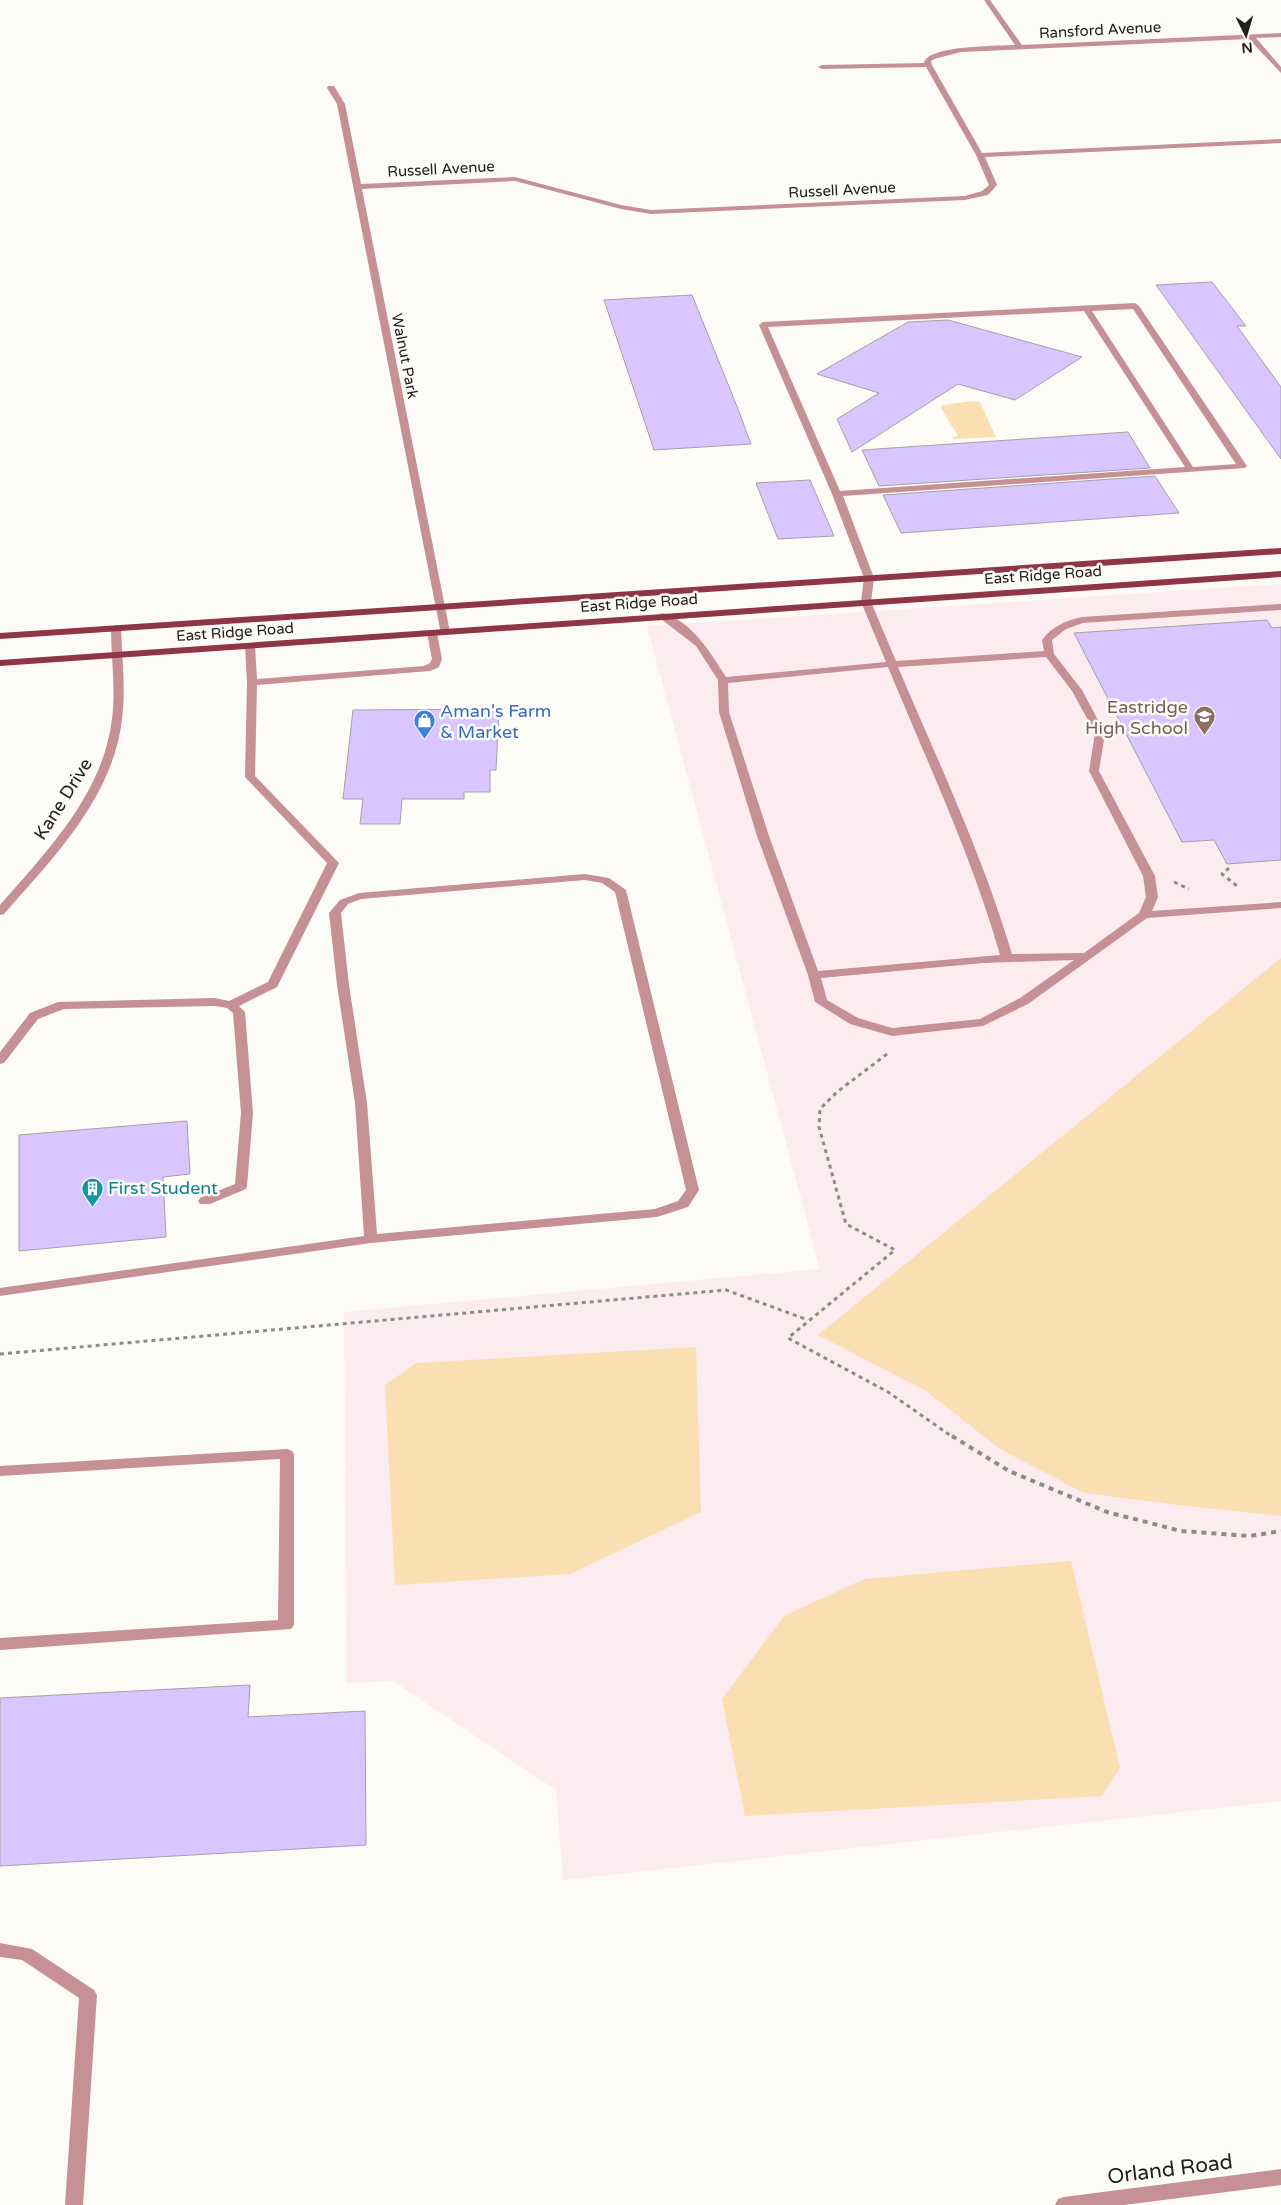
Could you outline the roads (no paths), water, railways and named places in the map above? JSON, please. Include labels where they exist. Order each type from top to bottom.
[{"type":"main road","name":"East Ridge Road","points":[[0,636],[1281,551]]},
{"type":"main road","name":"East Ridge Road","points":[[0,663],[1281,574]]},
{"type":"street","points":[[987,0],[1020,47]]},
{"type":"street","name":"Ransford Avenue","points":[[928,65],[927,61],[931,57],[948,52],[1281,35]]},
{"type":"street","points":[[1252,36],[1281,71]]},
{"type":"street","points":[[822,66],[928,65],[980,155],[1281,141]]},
{"type":"street","name":"Walnut Park","points":[[331,88],[341,104],[445,632]]},
{"type":"street","name":"Russell Avenue","points":[[357,187],[515,179],[621,207],[662,212],[954,199],[976,196],[991,190],[992,180],[980,155]]},
{"type":"street","points":[[836,494],[1242,466],[1134,306],[763,325],[836,494],[869,578],[866,602],[976,866],[994,913],[1007,958]]},
{"type":"street","points":[[1086,308],[1191,470]]},
{"type":"street","points":[[662,616],[675,623],[700,644],[723,680],[724,712],[763,836],[814,975],[821,1002],[854,1021],[892,1032],[983,1022],[1024,1001],[1144,915],[1152,897],[1148,876],[1094,771],[1100,733],[1077,690],[1049,654],[1047,640],[1053,632],[1066,624],[1102,617],[1281,607]]},
{"type":"street","name":"Kane Drive","points":[[0,912],[63,839],[100,780],[110,750],[116,722],[118,696],[116,628]]},
{"type":"street","points":[[252,682],[426,669],[435,665],[437,659],[432,633]]},
{"type":"street","points":[[231,1005],[273,984],[333,863],[250,777],[252,682],[250,646]]},
{"type":"street","points":[[723,680],[892,664],[1049,654]]},
{"type":"street","points":[[0,1292],[371,1240],[657,1213],[683,1204],[693,1190],[620,890],[605,880],[585,877],[546,880],[359,896],[344,902],[336,913],[343,985],[361,1103],[371,1240]]},
{"type":"street","points":[[1144,915],[1281,905]]},
{"type":"street","points":[[814,975],[1007,958],[1086,957]]},
{"type":"street","points":[[0,1060],[34,1016],[62,1005],[215,1002],[231,1005],[239,1012],[247,1112],[241,1186],[205,1201]]},
{"type":"street","points":[[0,1471],[288,1454],[286,1625],[0,1644]]},
{"type":"street","points":[[0,1950],[26,1954],[88,1995],[74,2205]]},
{"type":"street","name":"Orland Road","points":[[1064,2205],[1281,2177]]},
{"type":"place","name":"Eastridge High School","points":[[1204,736]]},
{"type":"place","name":"Aman's Farm & Market","points":[[424,740]]},
{"type":"place","name":"First Student","points":[[92,1207]]}]
